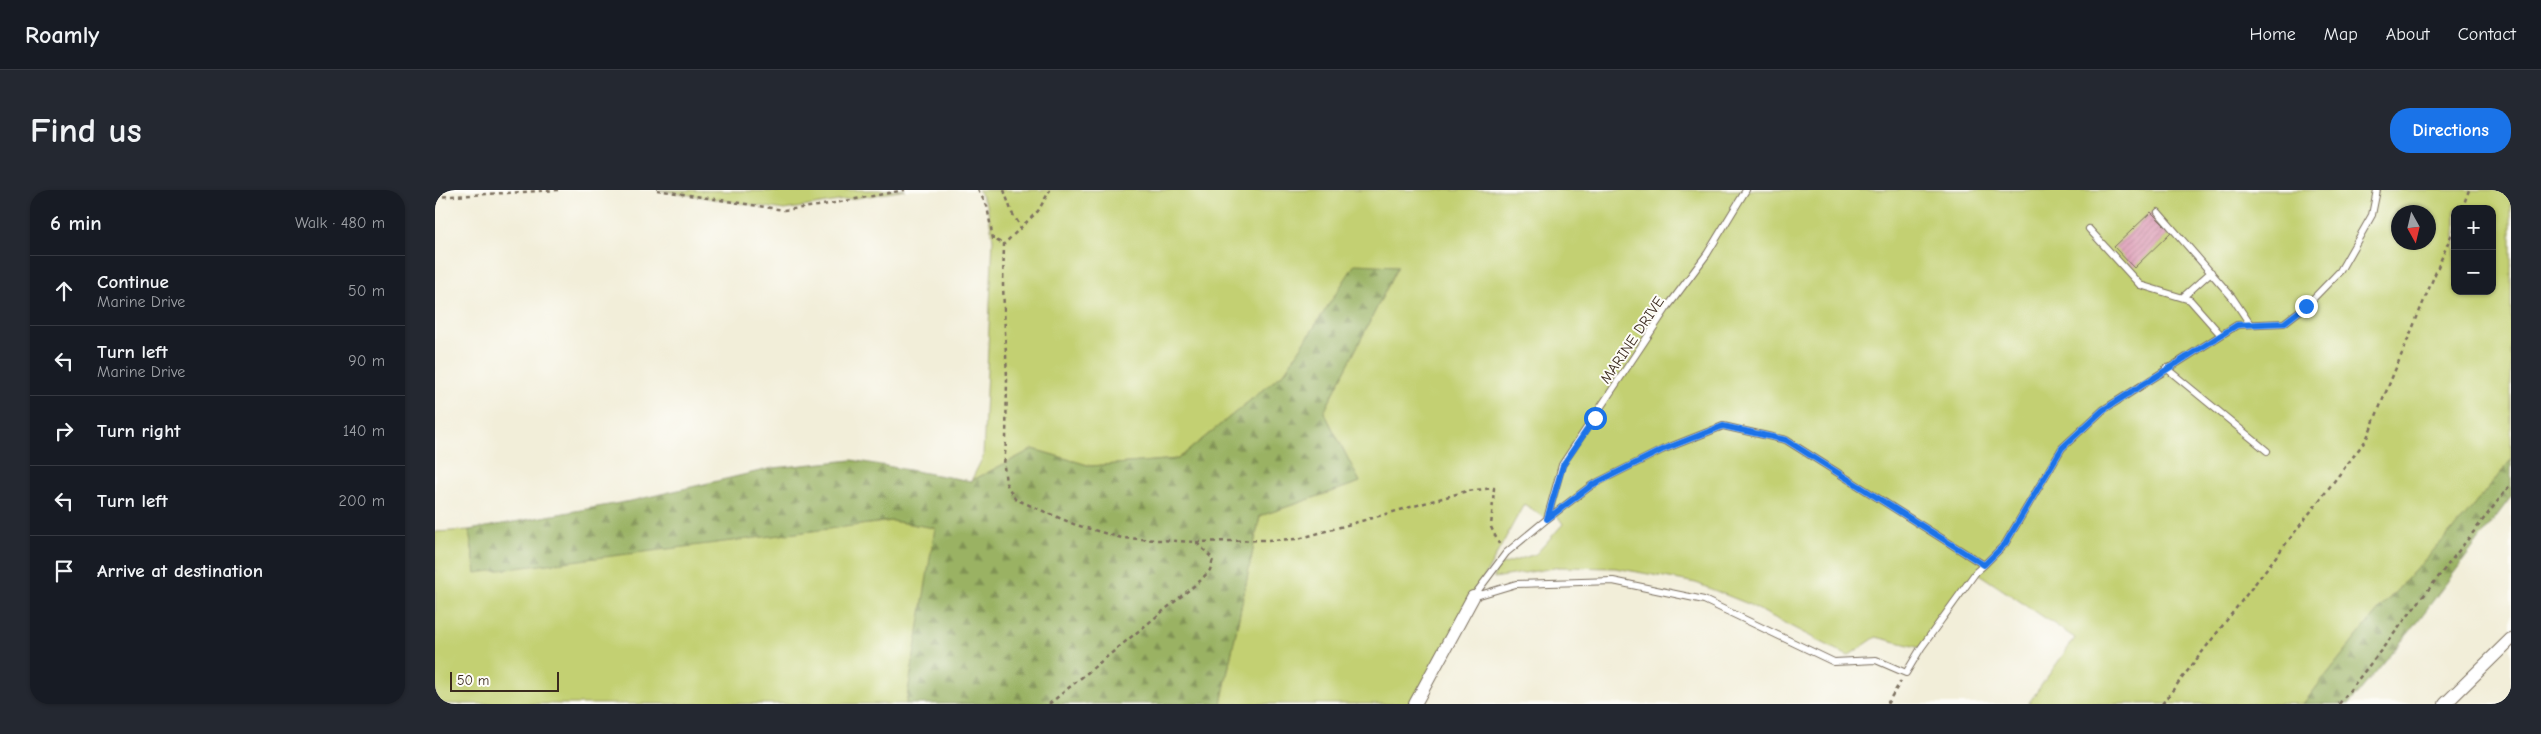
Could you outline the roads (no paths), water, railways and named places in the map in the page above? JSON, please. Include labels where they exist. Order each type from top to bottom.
[{"type":"street","points":[[1415,704],[1473,597]]},
{"type":"street","points":[[2445,704],[2511,639]]},
{"type":"lane","name":"MARINE DRIVE","points":[[1547,519],[1563,465],[1666,309],[1707,254],[1746,190]]},
{"type":"lane","points":[[1473,597],[1516,584],[1613,581],[1704,600],[1834,662],[1876,660],[1906,673],[1921,648],[1976,572],[2005,544],[2062,448],[2103,410],[2166,368],[2237,325],[2284,323],[2306,306],[2340,271],[2372,215],[2377,190]]},
{"type":"lane","points":[[2158,212],[2211,272],[2250,324]]},
{"type":"lane","points":[[2089,229],[2140,285],[2191,300],[2221,335]]},
{"type":"lane","points":[[2183,297],[2211,272]]},
{"type":"lane","points":[[2166,368],[2267,451]]},
{"type":"lane","points":[[1473,597],[1506,553],[1592,485],[1662,450],[1723,426],[1786,440],[1984,565]]}]
